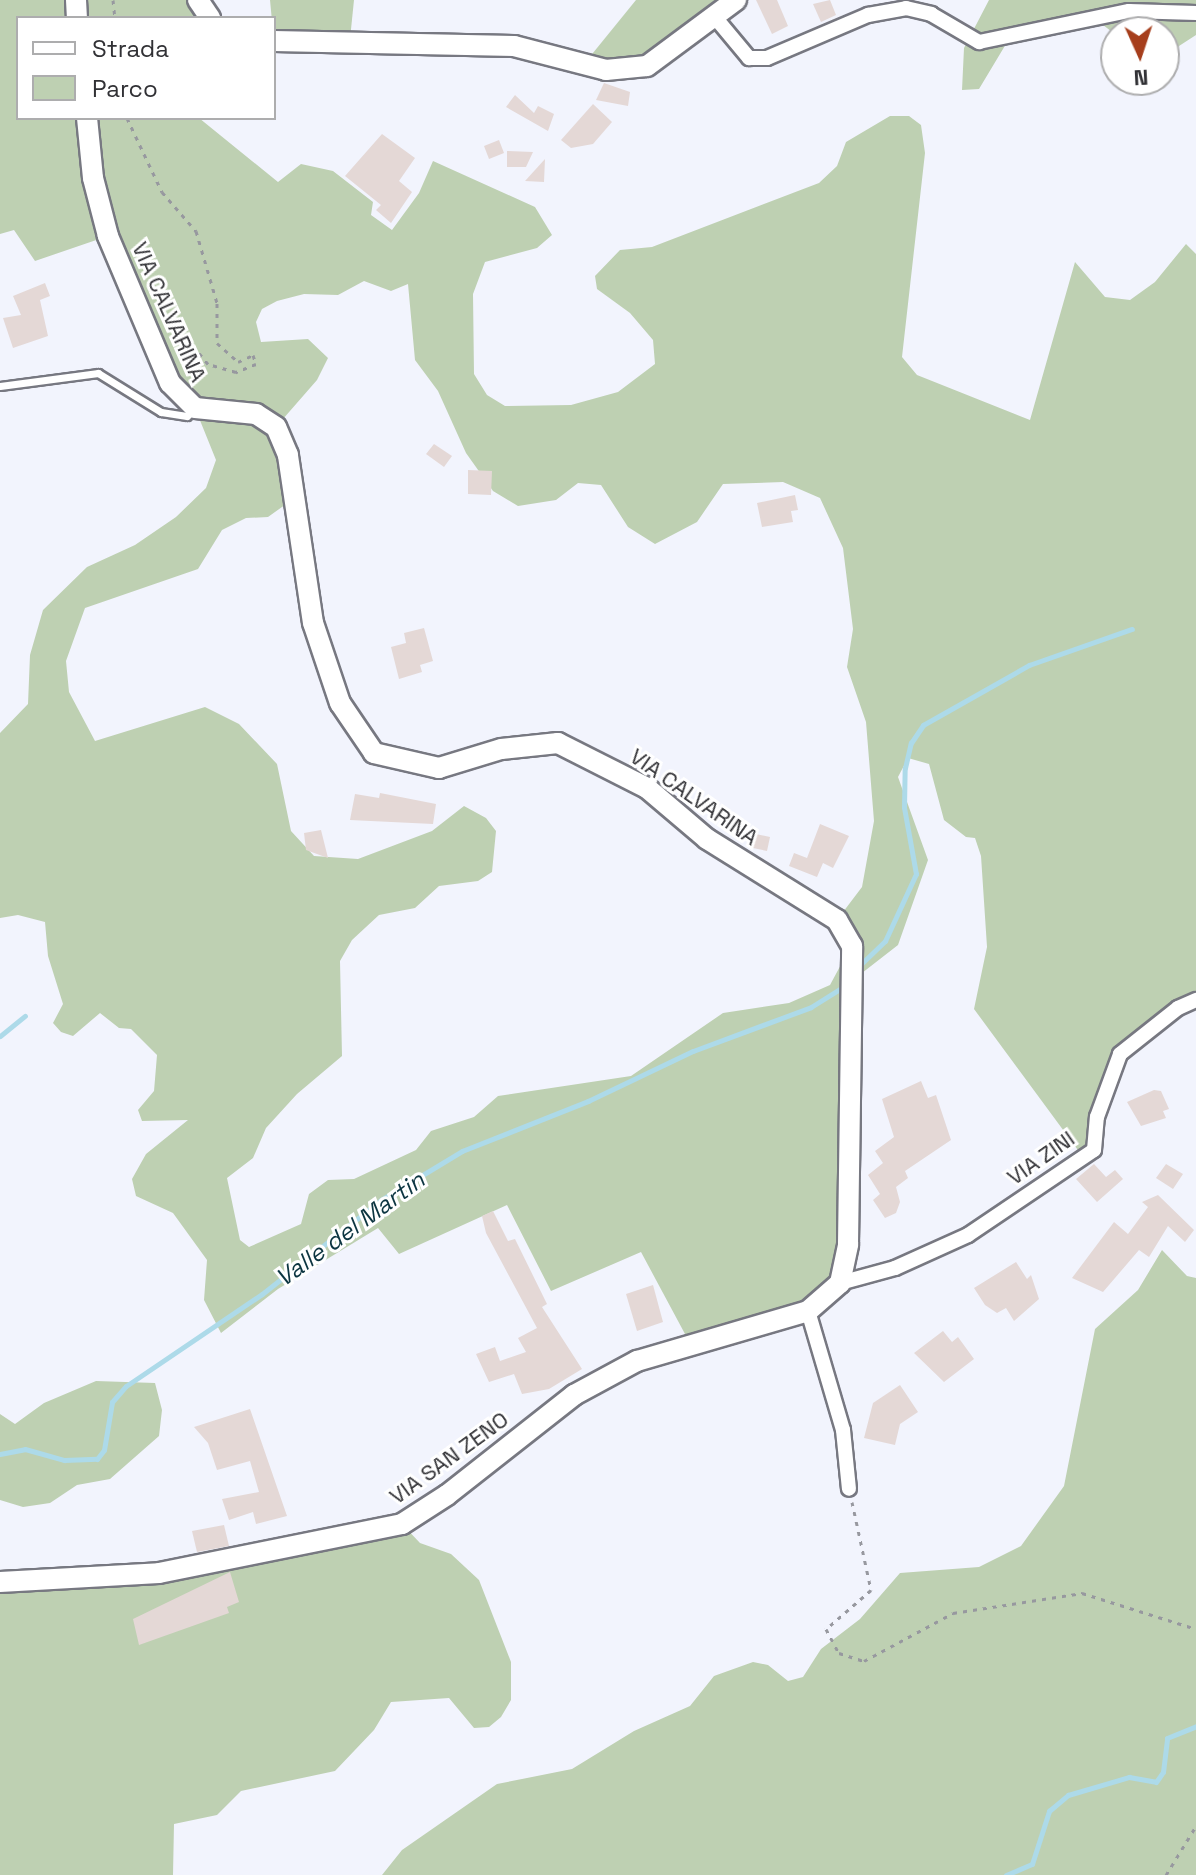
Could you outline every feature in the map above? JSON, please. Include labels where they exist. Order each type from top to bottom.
[{"type":"street","points":[[276,41],[514,46],[606,70],[647,66],[736,0]]},
{"type":"street","points":[[714,16],[749,58],[767,58],[868,15],[906,8],[931,14],[979,42],[1129,11],[1196,13]]},
{"type":"street","name":"VIA CALVARINA","points":[[87,120],[93,178],[108,236],[170,383],[195,408],[256,414],[276,427],[288,455],[313,623],[340,703],[374,753],[439,768],[501,749],[558,743],[647,788],[707,839],[837,920],[852,946],[853,980],[848,1244],[840,1283]]},
{"type":"street","name":"VIA ZINI","points":[[840,1283],[895,1268],[968,1235],[1094,1150],[1097,1117],[1120,1054],[1178,1008],[1196,1000]]},
{"type":"street","points":[[840,1283],[808,1311],[843,1430],[849,1489]]},
{"type":"street","name":"VIA SAN ZENO","points":[[0,1582],[159,1573],[402,1524],[447,1495],[574,1395],[637,1361],[808,1311]]},
{"type":"lane","points":[[0,386],[98,373],[161,412],[187,416],[195,408]]},
{"type":"path","points":[[128,120],[162,192],[196,231],[217,303],[217,343],[238,362],[253,355],[256,364],[224,371],[194,352],[170,317],[157,314],[158,329]]},
{"type":"path","points":[[849,1489],[871,1590],[826,1629],[839,1653],[864,1661],[953,1613],[1082,1593],[1196,1629]]},
{"type":"path","points":[[1166,1875],[1196,1826]]},
{"type":"green space","points":[[0,0],[196,0],[204,16],[16,16],[16,120],[201,120],[278,182],[301,164],[333,171],[373,202],[371,215],[392,230],[419,193],[433,161],[535,207],[552,235],[537,248],[485,262],[473,294],[474,374],[487,395],[505,406],[571,405],[618,392],[655,364],[653,340],[630,313],[597,289],[595,276],[620,250],[652,247],[819,183],[837,166],[846,142],[890,116],[909,116],[921,125],[925,153],[902,357],[917,375],[1030,420],[1075,262],[1105,297],[1130,300],[1155,282],[1186,244],[1196,254],[1196,1003],[1153,1024],[1113,1073],[1102,1140],[1083,1157],[974,1009],[987,947],[981,856],[975,838],[966,837],[944,820],[929,764],[908,758],[898,777],[928,860],[898,945],[853,980],[840,1283],[808,1311],[692,1347],[641,1252],[551,1291],[507,1205],[399,1254],[378,1228],[278,1289],[221,1333],[204,1300],[207,1260],[173,1213],[136,1196],[132,1179],[146,1154],[188,1120],[142,1121],[138,1110],[154,1091],[157,1055],[131,1029],[119,1028],[100,1013],[73,1036],[61,1032],[53,1023],[63,1004],[48,956],[45,922],[18,915],[0,918],[0,733],[28,704],[30,655],[43,610],[87,567],[135,545],[176,517],[206,488],[216,460],[195,408],[182,400],[108,236],[35,261],[14,230],[0,234]],"holes":[[[364,281],[391,291],[408,284],[415,360],[438,391],[466,453],[493,491],[518,506],[556,500],[578,483],[601,485],[628,527],[655,544],[697,522],[723,484],[783,482],[820,498],[843,548],[853,629],[847,667],[866,722],[874,821],[862,887],[837,920],[851,946],[830,985],[789,1003],[723,1013],[631,1076],[498,1096],[474,1117],[431,1131],[416,1150],[354,1179],[328,1180],[309,1194],[301,1224],[249,1247],[240,1240],[227,1178],[253,1158],[266,1128],[297,1094],[342,1056],[340,961],[352,940],[379,915],[415,908],[439,886],[478,881],[492,872],[496,831],[486,818],[464,806],[432,831],[358,859],[314,856],[291,831],[277,764],[239,724],[205,707],[95,741],[69,692],[66,661],[85,608],[198,569],[222,530],[246,518],[268,517],[296,497],[276,427],[317,380],[328,358],[308,339],[261,342],[256,322],[262,309],[277,301],[304,294],[338,295]]]},
{"type":"green space","points":[[270,0],[354,0],[350,39],[276,42],[276,16],[272,16]]},
{"type":"green space","points":[[636,0],[736,0],[645,65],[584,64]]},
{"type":"green space","points":[[989,0],[1196,0],[1196,35],[1180,45],[1180,16],[1100,16],[1100,23],[1094,18],[1052,19],[1012,34],[979,89],[962,90],[964,48]]},
{"type":"green space","points":[[1162,1250],[1187,1276],[1196,1278],[1196,1875],[382,1875],[402,1850],[497,1784],[572,1769],[634,1731],[690,1706],[714,1676],[753,1662],[768,1665],[788,1681],[803,1677],[821,1649],[860,1619],[900,1573],[979,1567],[1021,1546],[1064,1486],[1095,1329],[1138,1290]]},
{"type":"green space","points":[[96,1381],[155,1383],[162,1410],[159,1436],[110,1479],[77,1485],[50,1503],[23,1507],[0,1500],[0,1414],[15,1424],[44,1403]]},
{"type":"green space","points":[[402,1524],[420,1543],[451,1554],[479,1580],[511,1662],[511,1700],[501,1717],[489,1727],[474,1728],[449,1698],[391,1702],[374,1730],[335,1771],[241,1791],[217,1815],[174,1824],[173,1875],[0,1875],[0,1582],[117,1578]]},
{"type":"building","points":[[756,0],[777,0],[788,26],[772,34]]},
{"type":"building","points":[[830,0],[836,15],[821,22],[813,4]]},
{"type":"building","points":[[604,83],[630,92],[628,106],[596,100]]},
{"type":"building","points":[[515,95],[534,113],[538,106],[554,114],[548,131],[506,107]]},
{"type":"building","points":[[593,104],[612,122],[593,144],[571,148],[561,140]]},
{"type":"building","points":[[382,134],[415,158],[399,181],[412,192],[391,223],[376,210],[381,205],[345,176]]},
{"type":"building","points":[[499,140],[504,153],[489,159],[484,146]]},
{"type":"building","points":[[507,151],[533,152],[526,167],[507,167]]},
{"type":"building","points":[[545,159],[544,182],[525,181]]},
{"type":"building","points":[[45,283],[50,296],[40,300],[48,336],[13,348],[3,318],[21,315],[13,296]]},
{"type":"building","points":[[434,444],[452,456],[444,467],[426,454]]},
{"type":"building","points":[[468,470],[492,471],[491,495],[468,494]]},
{"type":"building","points":[[795,495],[798,510],[791,511],[793,522],[762,527],[757,503]]},
{"type":"building","points":[[424,628],[433,661],[420,665],[422,672],[399,679],[391,647],[406,643],[404,633]]},
{"type":"building","points":[[380,793],[436,804],[433,824],[350,820],[355,794],[379,798]]},
{"type":"building","points":[[820,824],[849,836],[833,868],[823,863],[817,877],[789,866],[794,853],[807,858]]},
{"type":"building","points":[[321,830],[328,858],[306,850],[304,833]]},
{"type":"building","points":[[751,833],[770,837],[767,851],[748,847]]},
{"type":"building","points":[[921,1081],[928,1098],[936,1095],[951,1140],[905,1171],[908,1178],[896,1187],[900,1202],[896,1213],[885,1218],[873,1200],[880,1194],[868,1175],[883,1163],[875,1151],[894,1137],[882,1099]]},
{"type":"building","points":[[1154,1090],[1161,1091],[1169,1109],[1163,1111],[1166,1118],[1141,1126],[1127,1102]]},
{"type":"building","points":[[1094,1164],[1106,1177],[1115,1170],[1123,1179],[1097,1202],[1076,1179]]},
{"type":"building","points":[[1166,1164],[1183,1174],[1173,1189],[1156,1178]]},
{"type":"building","points":[[1158,1195],[1194,1230],[1185,1242],[1168,1226],[1149,1257],[1139,1250],[1103,1292],[1072,1278],[1114,1222],[1128,1234],[1148,1207],[1142,1202]]},
{"type":"building","points":[[493,1211],[508,1241],[515,1239],[547,1304],[542,1307],[582,1369],[549,1389],[522,1394],[514,1374],[489,1382],[476,1354],[495,1347],[500,1361],[526,1352],[518,1338],[537,1328],[486,1233],[482,1216]]},
{"type":"building","points":[[1016,1262],[1027,1279],[1031,1275],[1039,1299],[1014,1321],[1006,1308],[997,1313],[985,1305],[974,1288]]},
{"type":"building","points":[[653,1285],[663,1322],[637,1331],[626,1294]]},
{"type":"building","points":[[943,1331],[952,1342],[958,1337],[974,1359],[944,1382],[914,1353]]},
{"type":"building","points":[[900,1385],[918,1412],[900,1424],[895,1445],[864,1438],[873,1403]]},
{"type":"building","points":[[250,1409],[287,1516],[256,1524],[253,1512],[229,1520],[222,1499],[259,1492],[250,1461],[217,1470],[208,1443],[194,1427]]},
{"type":"building","points":[[224,1525],[229,1546],[197,1552],[192,1531]]},
{"type":"building","points":[[230,1572],[239,1602],[227,1607],[229,1613],[139,1645],[133,1619]]},
{"type":"waterway","name":"Valle del Martin","points":[[860,965],[885,941],[916,874],[904,807],[905,768],[911,743],[923,725],[1029,665],[1132,629]]},
{"type":"waterway","name":"Valle del Martin","points":[[0,1454],[25,1449],[64,1460],[97,1459],[104,1450],[112,1402],[126,1386],[262,1294],[381,1200],[462,1151],[588,1101],[693,1051],[811,1007],[841,988]]},
{"type":"waterway","points":[[0,1036],[25,1016]]},
{"type":"waterway","points":[[1006,1875],[1032,1864],[1049,1811],[1068,1795],[1129,1777],[1156,1782],[1163,1772],[1167,1738],[1196,1726]]}]
